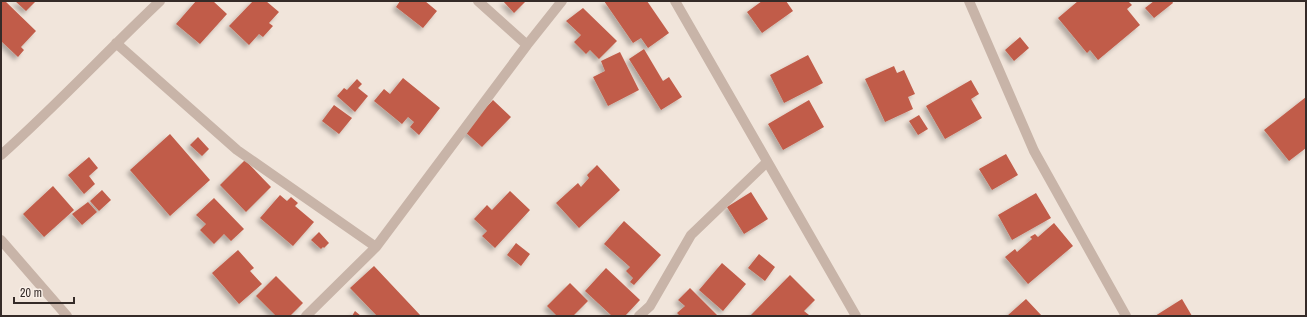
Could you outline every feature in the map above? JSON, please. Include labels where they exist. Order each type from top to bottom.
[{"type":"street","points":[[1,155],[33,127],[160,1]]},
{"type":"street","points":[[478,1],[527,45]]},
{"type":"street","points":[[306,316],[376,247],[527,45],[562,1]]},
{"type":"street","points":[[675,1],[856,316]]},
{"type":"street","points":[[969,1],[1034,151],[1126,316]]},
{"type":"street","points":[[116,43],[237,150],[376,247]]},
{"type":"street","points":[[639,316],[650,306],[691,236],[767,162]]},
{"type":"street","points":[[1,240],[67,316]]},
{"type":"building","points":[[5,1],[36,31],[21,47],[24,50],[18,57],[1,41],[1,2]]},
{"type":"building","points":[[15,1],[36,1],[26,11]]},
{"type":"building","points":[[196,1],[213,1],[227,14],[200,44],[176,24]]},
{"type":"building","points":[[253,1],[266,1],[279,12],[269,23],[273,26],[263,37],[259,34],[249,45],[229,26]]},
{"type":"building","points":[[400,1],[425,1],[437,11],[423,28],[396,7]]},
{"type":"building","points":[[503,1],[526,1],[514,13]]},
{"type":"building","points":[[604,1],[647,1],[669,33],[648,48],[641,38],[633,43]]},
{"type":"building","points":[[762,1],[786,1],[793,11],[762,33],[747,12]]},
{"type":"building","points":[[1078,1],[1128,1],[1132,5],[1127,9],[1140,25],[1098,60],[1090,50],[1087,53],[1058,18]]},
{"type":"building","points":[[1154,1],[1172,1],[1173,3],[1154,18],[1145,8]]},
{"type":"building","points":[[583,8],[617,41],[599,59],[590,50],[586,54],[574,42],[581,35],[566,21]]},
{"type":"building","points":[[1020,37],[1029,48],[1014,61],[1005,50]]},
{"type":"building","points":[[644,49],[663,81],[669,77],[682,97],[661,110],[629,59]]},
{"type":"building","points":[[620,52],[639,90],[608,106],[593,77],[605,71],[601,61]]},
{"type":"building","points":[[808,55],[823,83],[784,103],[770,75]]},
{"type":"building","points":[[894,66],[897,73],[904,70],[915,94],[908,97],[913,109],[885,122],[865,79]]},
{"type":"building","points":[[403,78],[440,108],[419,135],[410,127],[414,122],[408,117],[402,124],[374,101],[384,89],[390,94]]},
{"type":"building","points":[[357,79],[362,84],[358,88],[368,96],[355,112],[337,96],[344,88],[347,90]]},
{"type":"building","points":[[971,80],[979,94],[971,99],[982,118],[945,139],[926,106]]},
{"type":"building","points":[[1306,97],[1306,148],[1289,161],[1264,130]]},
{"type":"building","points":[[493,100],[511,117],[482,147],[464,131]]},
{"type":"building","points":[[809,100],[824,127],[783,150],[768,124]]},
{"type":"building","points":[[334,105],[352,118],[339,134],[322,121]]},
{"type":"building","points":[[919,115],[928,129],[918,135],[909,121]]},
{"type":"building","points":[[170,134],[210,180],[170,216],[130,170]]},
{"type":"building","points":[[198,137],[209,149],[202,156],[190,145]]},
{"type":"building","points":[[1006,154],[1018,175],[992,190],[979,169]]},
{"type":"building","points":[[89,157],[98,168],[89,176],[95,184],[84,194],[68,175]]},
{"type":"building","points":[[245,160],[271,187],[246,212],[220,185]]},
{"type":"building","points":[[597,165],[620,190],[579,228],[556,203],[578,183],[581,187],[589,178],[587,175]]},
{"type":"building","points":[[53,186],[74,210],[44,237],[23,214]]},
{"type":"building","points":[[102,190],[111,200],[99,211],[90,201]]},
{"type":"building","points":[[510,191],[530,210],[495,248],[482,236],[487,231],[474,219],[487,205],[492,210]]},
{"type":"building","points":[[751,192],[768,219],[744,234],[727,207]]},
{"type":"building","points":[[1036,193],[1051,218],[1012,240],[998,215]]},
{"type":"building","points":[[280,195],[287,201],[291,197],[298,203],[295,206],[314,222],[293,246],[260,218]]},
{"type":"building","points":[[214,198],[244,229],[231,241],[224,234],[214,244],[200,230],[206,224],[196,215]]},
{"type":"building","points":[[88,202],[97,212],[82,225],[72,214]]},
{"type":"building","points":[[624,221],[661,255],[634,285],[630,282],[633,278],[626,271],[630,267],[604,244]]},
{"type":"building","points":[[1054,223],[1073,246],[1028,284],[1005,257],[1015,249],[1017,252],[1032,239],[1030,237],[1035,234],[1038,237]]},
{"type":"building","points":[[319,232],[329,243],[321,249],[311,240]]},
{"type":"building","points":[[516,243],[530,254],[521,266],[507,255]]},
{"type":"building","points":[[238,250],[254,268],[250,271],[262,284],[239,304],[212,273]]},
{"type":"building","points":[[759,254],[775,267],[765,281],[748,268]]},
{"type":"building","points":[[722,263],[746,284],[723,311],[699,290]]},
{"type":"building","points":[[374,266],[421,316],[377,316],[350,288]]},
{"type":"building","points":[[606,268],[640,300],[625,316],[612,316],[585,291]]},
{"type":"building","points":[[790,275],[815,300],[804,311],[809,315],[750,316]]},
{"type":"building","points":[[276,276],[303,303],[290,316],[276,316],[256,296]]},
{"type":"building","points":[[570,283],[588,301],[573,316],[557,316],[547,306]]},
{"type":"building","points":[[690,288],[718,316],[680,316],[677,313],[685,306],[678,300]]},
{"type":"building","points":[[1026,299],[1042,316],[1007,316]]},
{"type":"building","points":[[1182,299],[1192,316],[1155,316]]},
{"type":"building","points":[[355,311],[361,316],[352,316]]}]
